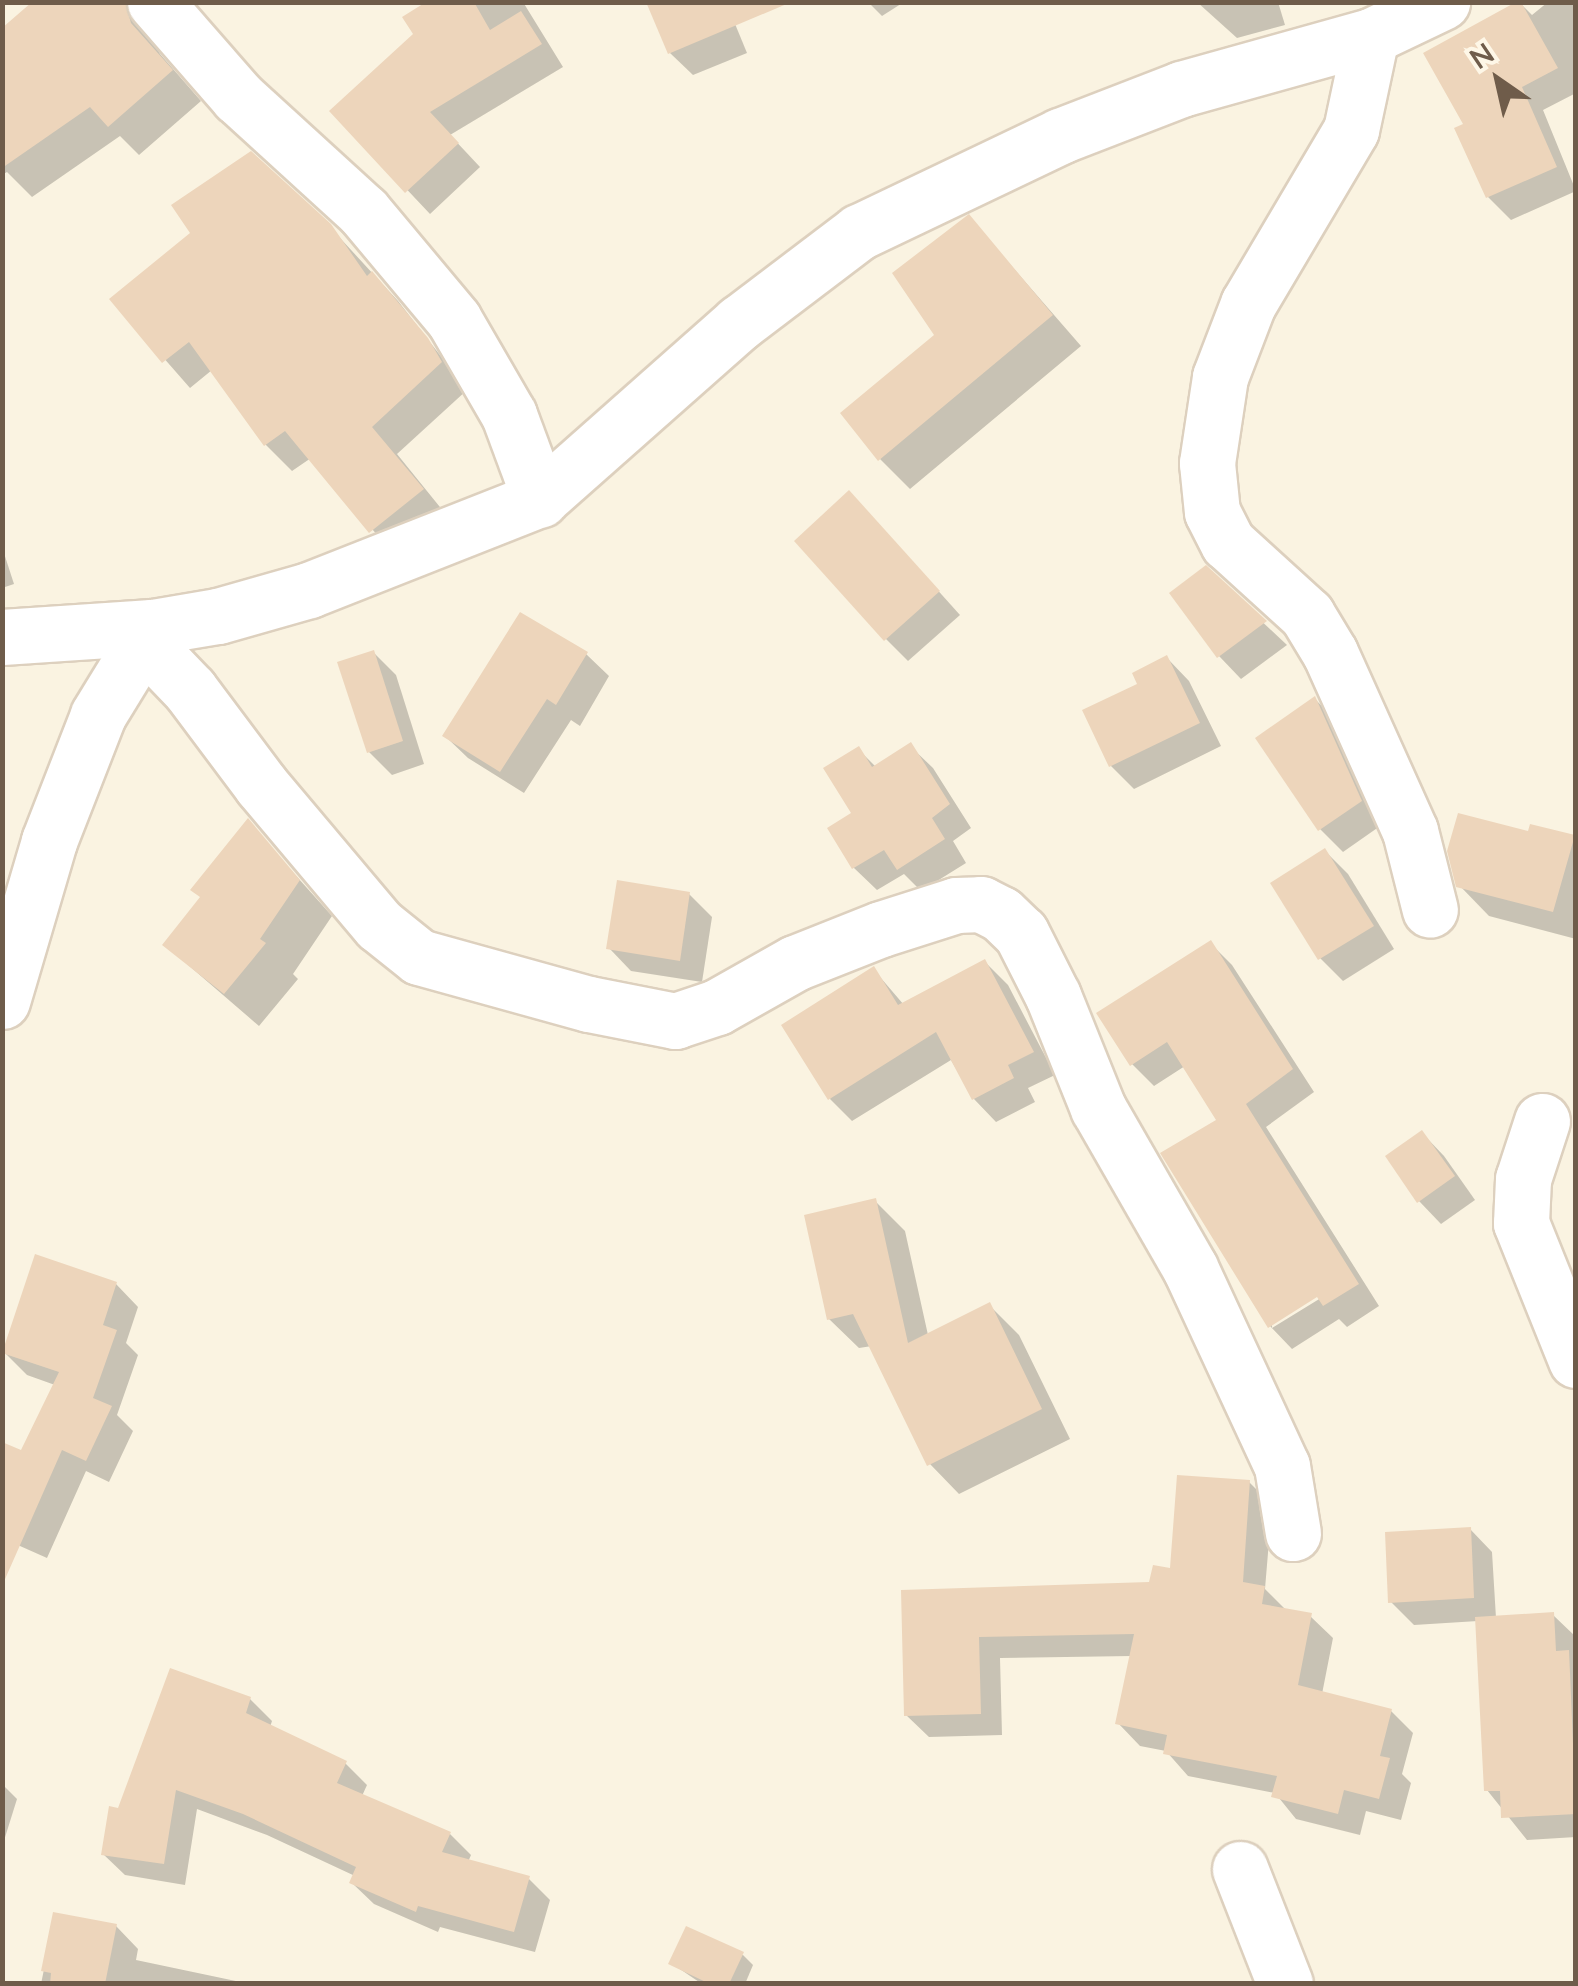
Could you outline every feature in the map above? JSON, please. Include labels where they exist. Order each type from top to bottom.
[{"type":"street","points":[[155,2],[238,96],[363,211],[454,320],[509,415],[540,499]]},
{"type":"street","points":[[2,637],[147,634],[218,616],[309,590],[540,499],[739,323],[859,232],[1060,136],[1181,89],[1371,36],[1442,2]]},
{"type":"street","points":[[1371,36],[1351,130],[1248,304],[1220,377],[1208,463],[1212,512],[1228,544],[1307,615],[1330,653],[1410,831],[1430,910]]},
{"type":"street","points":[[2,1001],[49,841],[91,733],[147,634]]},
{"type":"street","points":[[147,634],[261,785],[380,925],[419,957],[588,1004],[675,1020],[717,1007],[795,964],[880,928],[956,905],[981,904],[1002,914],[1021,933],[1053,996],[1098,1108],[1190,1268],[1282,1466],[1294,1533]]},
{"type":"street","points":[[1542,1121],[1523,1179],[1522,1223],[1576,1360]]},
{"type":"street","points":[[1240,1869],[1286,1984]]},
{"type":"building","points":[[32,2],[125,2],[131,23],[173,70],[108,127],[90,107],[2,168],[2,28]]},
{"type":"building","points":[[426,2],[474,2],[490,30],[521,11],[542,44],[430,112],[459,143],[405,193],[329,111],[413,34],[402,17]]},
{"type":"building","points":[[646,2],[789,2],[789,3],[668,54]]},
{"type":"building","points":[[1521,2],[1558,68],[1522,87],[1557,167],[1486,198],[1454,128],[1463,124],[1423,53]]},
{"type":"building","points":[[251,151],[331,224],[367,276],[372,271],[428,338],[442,362],[372,427],[424,489],[369,533],[285,431],[264,446],[189,342],[162,363],[109,299],[190,233],[171,205]]},
{"type":"building","points":[[969,214],[1053,315],[878,461],[840,413],[934,335],[892,273]]},
{"type":"building","points":[[849,490],[940,591],[884,641],[794,541]]},
{"type":"building","points":[[1206,565],[1267,621],[1217,658],[1169,593]]},
{"type":"building","points":[[520,612],[588,652],[556,705],[547,699],[500,772],[442,736]]},
{"type":"building","points":[[374,650],[403,741],[367,753],[337,662]]},
{"type":"building","points":[[1167,655],[1200,723],[1109,767],[1082,710],[1137,684],[1132,673]]},
{"type":"building","points":[[1315,696],[1362,801],[1318,831],[1255,738]]},
{"type":"building","points":[[911,742],[950,804],[932,818],[945,839],[897,870],[884,850],[852,869],[827,828],[851,813],[823,768],[859,746],[872,767]]},
{"type":"building","points":[[1458,813],[1528,831],[1530,824],[1575,835],[1553,912],[1456,887],[1447,851]]},
{"type":"building","points":[[248,818],[300,880],[260,939],[266,943],[224,994],[162,945],[200,897],[190,890]]},
{"type":"building","points":[[1325,848],[1374,926],[1318,960],[1270,883]]},
{"type":"building","points":[[617,880],[690,892],[680,961],[606,949]]},
{"type":"building","points":[[1211,940],[1293,1069],[1246,1104],[1359,1284],[1323,1306],[1317,1297],[1268,1328],[1160,1153],[1216,1120],[1167,1042],[1130,1066],[1096,1013]]},
{"type":"building","points":[[985,959],[1034,1052],[1008,1065],[1014,1078],[972,1100],[936,1032],[828,1100],[781,1025],[874,966],[898,1005]]},
{"type":"building","points":[[1422,1130],[1455,1176],[1417,1203],[1385,1156]]},
{"type":"building","points":[[876,1198],[908,1343],[990,1302],[1042,1409],[927,1466],[853,1314],[827,1320],[804,1215]]},
{"type":"building","points":[[35,1254],[117,1282],[103,1325],[117,1330],[93,1398],[112,1406],[86,1461],[62,1450],[2,1586],[2,1442],[21,1450],[59,1372],[2,1353]]},
{"type":"building","points":[[1177,1475],[1250,1480],[1243,1582],[1265,1586],[1262,1604],[1312,1613],[1298,1685],[1392,1709],[1380,1756],[1390,1758],[1379,1799],[1344,1790],[1338,1814],[1271,1797],[1277,1776],[1163,1754],[1167,1735],[1115,1724],[1134,1634],[979,1637],[981,1714],[904,1716],[901,1590],[1149,1582],[1153,1565],[1170,1568]]},
{"type":"building","points":[[1471,1527],[1474,1598],[1388,1603],[1385,1532]]},
{"type":"building","points":[[1554,1612],[1556,1651],[1569,1650],[1576,1814],[1501,1818],[1500,1791],[1484,1791],[1475,1617]]},
{"type":"building","points":[[170,1668],[251,1697],[246,1713],[347,1761],[337,1783],[451,1832],[442,1852],[530,1876],[514,1932],[418,1906],[416,1912],[349,1883],[356,1867],[243,1814],[176,1790],[164,1864],[101,1855],[109,1806],[118,1808]]},
{"type":"building","points":[[53,1912],[117,1924],[105,1984],[50,1984],[51,1973],[41,1971]]},
{"type":"building","points":[[686,1926],[744,1952],[729,1984],[710,1984],[668,1964]]}]
